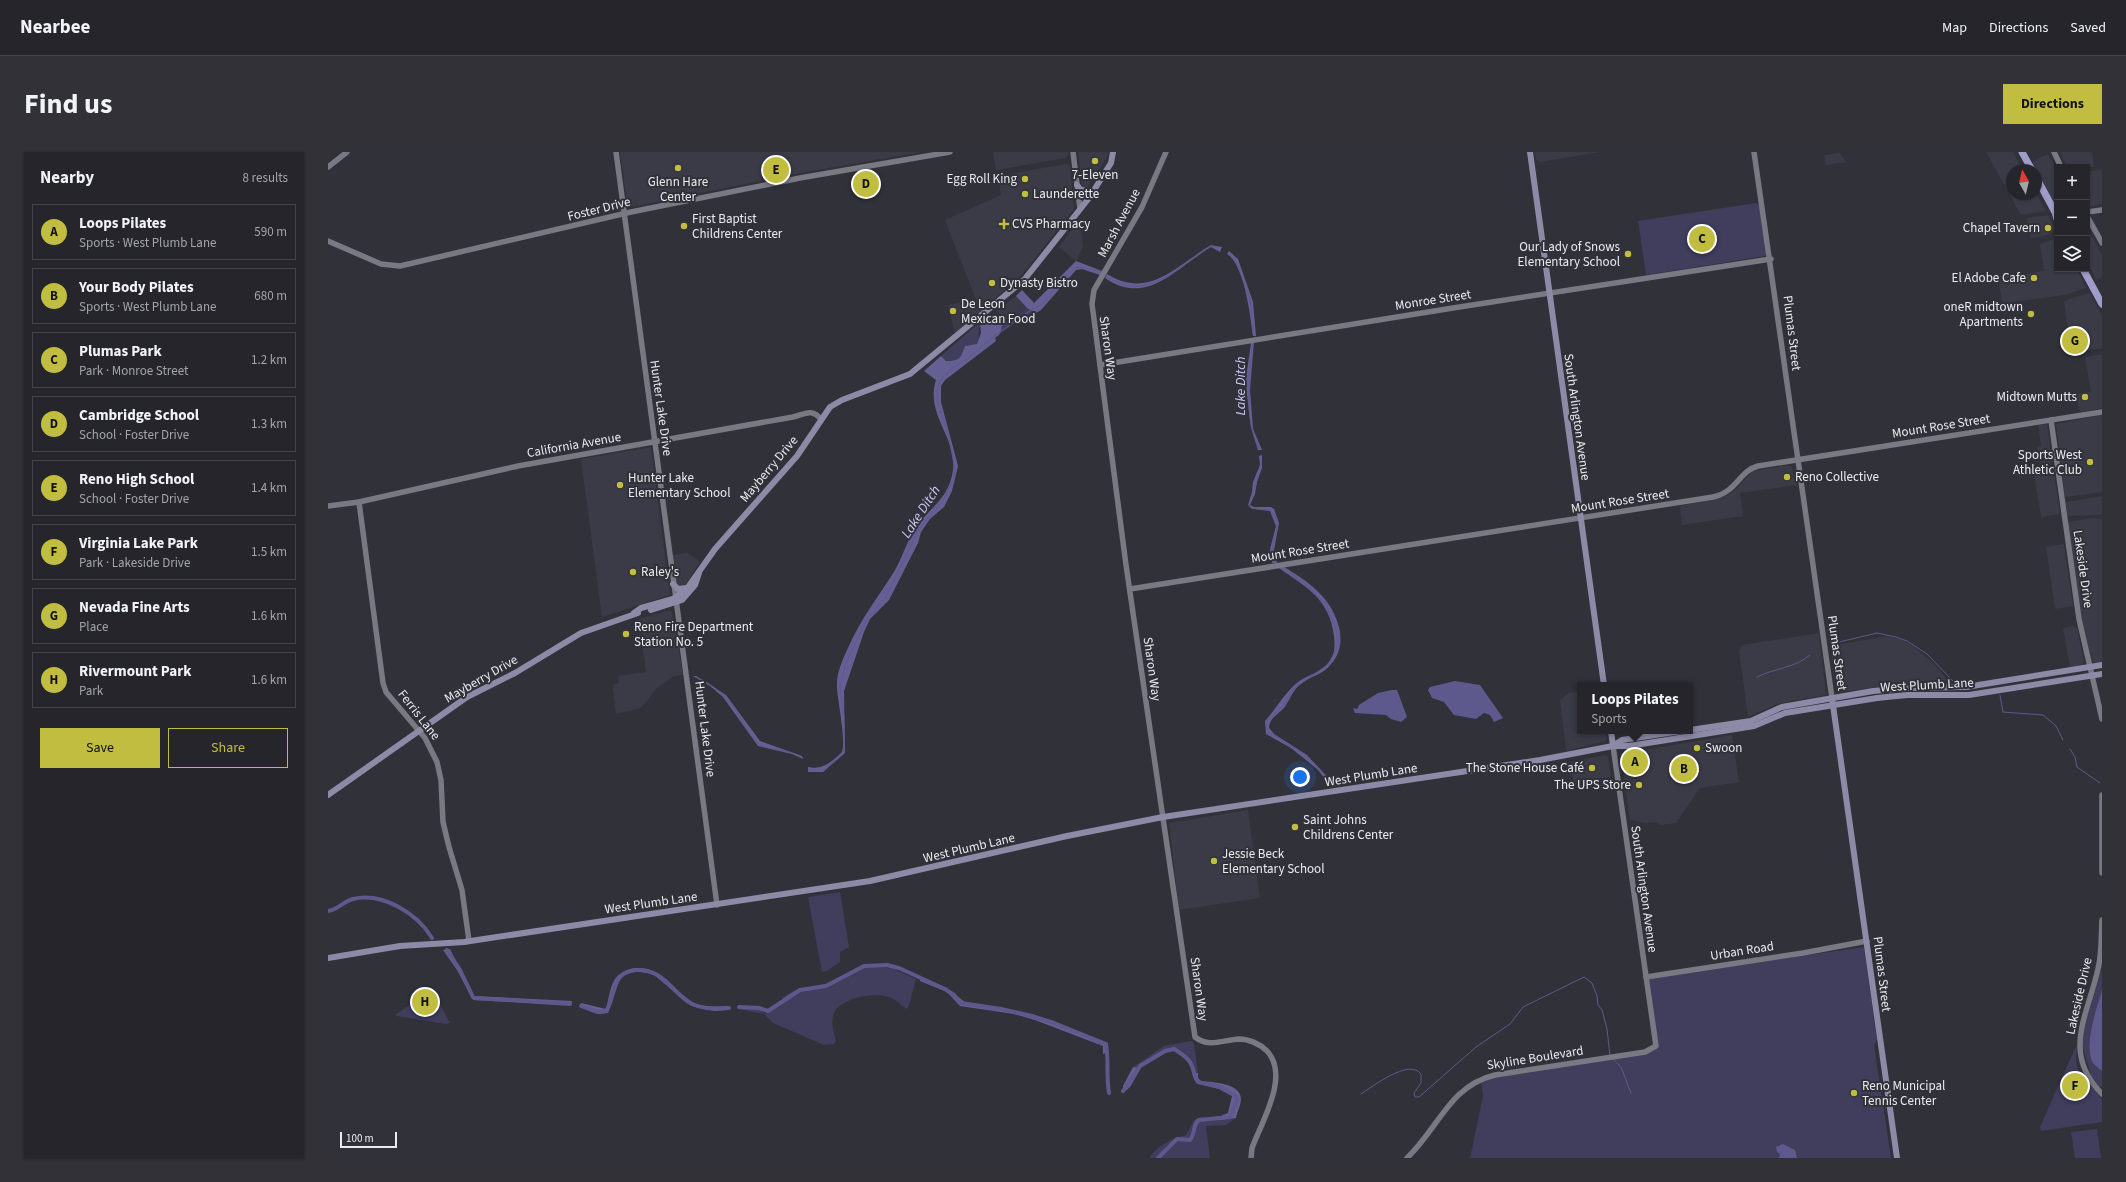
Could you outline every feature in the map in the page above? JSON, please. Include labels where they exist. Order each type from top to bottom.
[{"type":"main road","points":[[1080,209],[1113,152]]},
{"type":"main road","points":[[1080,209],[1090,198],[1109,167],[1114,157],[1113,152]]},
{"type":"main road","name":"South Arlington Avenue","points":[[1530,152],[1604,682]]},
{"type":"main road","points":[[2018,152],[2024,164]]},
{"type":"main road","points":[[2022,152],[2029,164]]},
{"type":"main road","points":[[1077,186],[1082,190],[1090,191]]},
{"type":"main road","points":[[2042,188],[2054,208]]},
{"type":"main road","points":[[2042,197],[2051,214],[2054,216]]},
{"type":"main road","name":"Mayberry Drive","points":[[676,600],[699,573],[715,549],[797,456],[830,407],[842,400],[905,376],[924,363],[1024,280],[1080,209]]},
{"type":"main road","points":[[2085,272],[2102,304]]},
{"type":"main road","name":"Mayberry Drive","points":[[328,795],[462,700],[515,673],[581,633],[634,613],[676,600],[691,591],[699,578],[699,573]]},
{"type":"main road","points":[[673,584],[678,589],[688,587]]},
{"type":"main road","name":"West Plumb Lane","points":[[1693,730],[1751,721],[1782,707],[1832,698],[1898,688],[1966,687],[2102,665]]},
{"type":"main road","name":"West Plumb Lane","points":[[328,958],[400,946],[469,941],[717,905],[878,879],[1051,840],[1163,817],[1540,760],[1613,746],[1629,746],[1754,726],[1785,713],[1833,705],[1898,695],[1969,695],[2102,674]]},
{"type":"main road","name":"Plumas Street","points":[[1832,698],[1897,1158]]},
{"type":"main road","name":"South Arlington Avenue","points":[[1611,734],[1613,746]]},
{"type":"main road","name":"West Plumb Lane","points":[[1613,746],[1622,740],[1661,734]]},
{"type":"street","points":[[328,167],[347,152]]},
{"type":"street","name":"Hunter Lake Drive","points":[[616,152],[717,905]]},
{"type":"street","name":"Foster Drive","points":[[328,241],[381,264],[400,266],[625,214],[800,178],[950,152]]},
{"type":"street","points":[[1072,152],[1080,209]]},
{"type":"street","name":"Marsh Avenue","points":[[1092,303],[1094,290],[1142,207],[1166,152]]},
{"type":"street","name":"Plumas Street","points":[[1754,152],[1771,259],[1832,698]]},
{"type":"street","points":[[2054,152],[2060,164]]},
{"type":"street","points":[[2090,212],[2102,210]]},
{"type":"street","points":[[2090,221],[2102,243]]},
{"type":"street","name":"Monroe Street","points":[[1100,365],[1771,259]]},
{"type":"street","name":"Sharon Way","points":[[1092,303],[1130,589],[1195,1037],[1208,1043],[1238,1039],[1250,1041],[1260,1045],[1269,1054],[1275,1066],[1277,1078],[1275,1089],[1252,1148],[1251,1158]]},
{"type":"street","name":"California Avenue","points":[[328,506],[359,502],[518,466],[655,442],[810,412],[816,413],[821,419]]},
{"type":"street","name":"Mount Rose Street","points":[[1130,589],[1717,497],[1730,490],[1751,468],[2102,412]]},
{"type":"street","name":"Lakeside Drive","points":[[2051,420],[2079,619],[2102,719]]},
{"type":"street","name":"Ferris Lane","points":[[359,502],[382,683],[386,692],[430,745],[440,771],[443,822],[448,847],[462,890],[469,941]]},
{"type":"street","name":"South Arlington Avenue","points":[[1613,746],[1656,1042],[1654,1048]]},
{"type":"street","points":[[2102,795],[2102,873]]},
{"type":"street","name":"Lakeside Drive","points":[[2102,920],[2099,964],[2081,1028],[2080,1049],[2084,1070],[2102,1094]]},
{"type":"street","name":"Urban Road","points":[[1646,977],[1867,941]]},
{"type":"street","name":"Urban Road","points":[[1842,946],[1857,946],[1868,949]]},
{"type":"street","name":"Skyline Boulevard","points":[[1407,1158],[1422,1143],[1455,1096],[1476,1081],[1495,1075],[1646,1052],[1654,1048]]},
{"type":"shaded area","name":"Glenn Hare Center","points":[[620,152],[922,152],[805,172],[631,207],[627,203]]},
{"type":"shaded area","points":[[993,152],[1068,152],[1068,155],[1065,158],[996,170]]},
{"type":"shaded area","points":[[1078,152],[1108,152],[1108,155],[1087,188],[1083,188],[1082,185]]},
{"type":"shaded area","points":[[1535,152],[1601,152],[1539,162],[1536,159]]},
{"type":"shaded area","points":[[1986,152],[2013,152],[2020,164],[2006,164],[2006,188]]},
{"type":"shaded area","points":[[2060,152],[2092,152],[2094,167],[2090,167],[2090,164],[2066,164]]},
{"type":"shaded area","points":[[1840,153],[1846,162],[1826,165],[1824,155]]},
{"type":"shaded area","points":[[2048,154],[2054,166],[2054,203],[2042,181],[2042,164],[2033,164],[2032,162]]},
{"type":"shaded area","points":[[1066,164],[1070,166],[1074,209],[1021,276],[955,333],[948,305],[976,300],[945,220],[1001,195],[998,176]]},
{"type":"shaded area","points":[[2102,169],[2102,204],[2090,207],[2090,200],[2090,171]]},
{"type":"shaded area","points":[[2013,200],[2040,200],[2046,211],[2021,215]]},
{"type":"shaded area","points":[[1756,203],[1759,205],[1766,253],[1765,256],[1646,275],[1638,221]]},
{"type":"shaded area","points":[[2048,215],[2054,226],[2054,231],[2045,236],[2030,238],[2027,218]]},
{"type":"shaded area","points":[[1080,219],[1083,247],[1076,261],[1059,247]]},
{"type":"shaded area","points":[[2090,233],[2102,255],[2102,277],[2096,280],[2090,268]]},
{"type":"shaded area","points":[[2054,239],[2054,272],[2078,272],[2086,288],[2065,295],[2005,303],[2002,302],[1998,278],[2044,271],[2040,244]]},
{"type":"shaded area","points":[[1211,245],[1222,247],[1220,252],[1211,247],[1173,274],[1148,286],[1134,288],[1120,286],[1105,278],[1107,274],[1122,281],[1136,283],[1149,282],[1174,270]]},
{"type":"shaded area","points":[[1229,251],[1238,259],[1253,302],[1256,336],[1253,336],[1246,292],[1238,269],[1233,260],[1227,254]]},
{"type":"shaded area","points":[[1076,261],[1102,271],[1100,275],[1082,269],[1076,270],[1041,310],[1036,313],[1027,308],[1016,296],[1022,290],[1034,303]]},
{"type":"shaded area","points":[[2089,293],[2102,315],[2102,348],[2071,353],[2064,301]]},
{"type":"shaded area","points":[[1016,296],[1027,308],[1007,322],[997,311]]},
{"type":"shaded area","points":[[1027,308],[1036,313],[1022,318],[1000,334],[1002,326]]},
{"type":"shaded area","points":[[990,314],[994,321],[1003,318],[1007,322],[1002,326],[1000,334],[995,338],[996,341],[945,380],[941,386],[941,402],[958,466],[952,491],[944,507],[930,519],[921,532],[918,543],[889,600],[870,619],[864,632],[844,691],[845,753],[823,772],[808,772],[808,767],[814,768],[823,766],[831,762],[842,752],[843,739],[837,683],[838,673],[842,663],[858,628],[895,570],[913,532],[937,504],[951,481],[953,458],[935,404],[934,393],[936,380],[924,371],[941,356],[946,361],[957,360],[962,354],[965,346],[977,344],[981,333],[980,322]]},
{"type":"shaded area","points":[[980,322],[978,343],[974,345],[967,345],[963,354],[958,360],[944,360],[941,356]]},
{"type":"shaded area","points":[[1254,342],[1250,390],[1253,429],[1262,450],[1258,450],[1251,428],[1247,395],[1246,378],[1251,343]]},
{"type":"shaded area","points":[[2102,354],[2102,408],[2082,412],[2079,410],[2077,394],[2091,392],[2085,357]]},
{"type":"shaded area","points":[[2102,415],[2102,492],[2065,497],[2056,424]]},
{"type":"shaded area","points":[[2047,424],[2052,461],[2049,464],[2040,465],[2037,447],[2041,446],[2038,425]]},
{"type":"shaded area","name":"Hunter Lake Elementary School","points":[[651,447],[670,595],[602,617],[581,459]]},
{"type":"shaded area","points":[[1262,455],[1262,468],[1255,494],[1250,505],[1254,507],[1271,507],[1274,509],[1279,523],[1274,550],[1277,563],[1272,563],[1270,549],[1276,526],[1270,511],[1253,509],[1248,505],[1253,482],[1260,465],[1259,456]]},
{"type":"shaded area","points":[[1789,465],[1792,467],[1797,485],[1740,493],[1743,516],[1682,525],[1680,506],[1726,496],[1735,490],[1753,471]]},
{"type":"shaded area","points":[[2051,471],[2054,473],[2060,514],[2041,517],[2034,474]]},
{"type":"shaded area","points":[[2102,496],[2102,515],[2067,516],[2066,502]]},
{"type":"shaded area","points":[[2093,518],[2102,519],[2102,662],[2096,663],[2092,661],[2081,618],[2068,522]]},
{"type":"shaded area","points":[[2064,544],[2073,606],[2055,609],[2046,547]]},
{"type":"shaded area","points":[[688,553],[700,562],[684,587],[677,586],[672,555]]},
{"type":"shaded area","points":[[1284,567],[1302,578],[1318,591],[1331,607],[1339,627],[1340,646],[1337,655],[1328,668],[1298,686],[1293,692],[1288,703],[1272,720],[1269,728],[1274,734],[1307,755],[1336,786],[1331,787],[1318,770],[1306,760],[1291,748],[1266,734],[1265,721],[1285,695],[1298,682],[1326,665],[1331,659],[1334,650],[1334,636],[1331,623],[1322,603],[1307,588],[1279,568]]},
{"type":"shaded area","points":[[669,610],[672,612],[683,675],[674,676],[657,688],[641,708],[616,714],[613,689],[614,684],[619,683],[618,676],[646,672],[639,619]]},
{"type":"shaded area","points":[[2073,626],[2077,629],[2084,661],[2082,665],[2070,668],[2063,628]]},
{"type":"shaded area","points":[[1819,633],[1826,695],[1777,704],[1748,717],[1739,651],[1742,645]]},
{"type":"shaded area","points":[[1887,636],[1900,639],[1913,646],[1955,685],[1898,684],[1837,693],[1830,646]]},
{"type":"shaded area","points":[[693,676],[696,676],[726,695],[760,741],[802,756],[803,759],[792,754],[758,746],[723,697],[710,686]]},
{"type":"shaded area","points":[[1455,681],[1480,685],[1503,718],[1494,722],[1490,715],[1484,713],[1476,719],[1454,715],[1444,702],[1432,698],[1428,690],[1430,687]]},
{"type":"shaded area","points":[[1397,690],[1407,717],[1401,722],[1391,719],[1386,715],[1355,713],[1353,708],[1357,709],[1359,705],[1378,693]]},
{"type":"shaded area","points":[[1577,692],[1577,734],[1606,734],[1607,739],[1605,741],[1566,751],[1560,700],[1569,693]]},
{"type":"shaded area","points":[[1732,735],[1739,782],[1700,788],[1676,823],[1661,825],[1654,822],[1646,823],[1630,820],[1621,754]]},
{"type":"shaded area","points":[[1605,755],[1608,757],[1611,777],[1573,782],[1570,762]]},
{"type":"shaded area","name":"Jessie Beck Elementary School","points":[[1248,810],[1260,898],[1179,910],[1169,823]]},
{"type":"shaded area","points":[[840,892],[849,947],[840,952],[840,962],[827,971],[822,972],[808,897]]},
{"type":"shaded area","points":[[1864,947],[1877,1040],[1874,1045],[1891,1158],[1470,1158],[1483,1096],[1481,1081],[1490,1078],[1656,1049],[1649,978]]},
{"type":"shaded area","points":[[450,949],[473,996],[572,1001],[571,1005],[473,1000],[457,970],[443,950]]},
{"type":"shaded area","points":[[864,964],[876,964],[879,967],[892,968],[916,979],[909,1005],[907,1009],[893,999],[877,995],[849,1001],[836,1010],[833,1016],[832,1019],[836,1041],[834,1044],[824,1045],[773,1023],[764,1014],[738,1009],[738,1006],[759,1008],[765,1014],[785,999],[781,998],[795,990],[825,984]]},
{"type":"shaded area","points":[[635,968],[652,971],[659,975],[693,1003],[719,1007],[729,1006],[729,1010],[714,1011],[690,1005],[653,974],[634,971],[627,973],[620,978],[608,1013],[599,1014],[580,1007],[581,1003],[606,1009],[611,988],[616,977],[627,970]]},
{"type":"shaded area","points":[[2102,969],[2102,1087],[2098,1086],[2091,1076],[2082,1044],[2085,1024]]},
{"type":"shaded area","points":[[920,976],[951,991],[966,1003],[1023,1013],[1108,1043],[1106,1053],[1103,1054],[1103,1046],[1035,1020],[1014,1014],[960,1006],[947,992],[920,981]]},
{"type":"shaded area","points":[[2102,990],[2102,1071],[2093,1063],[2089,1047],[2094,1016]]},
{"type":"shaded area","points":[[430,991],[434,993],[450,1023],[446,1024],[395,1015]]},
{"type":"shaded area","points":[[1191,1041],[1194,1043],[1198,1073],[1195,1073],[1193,1076],[1190,1063],[1174,1050],[1169,1051],[1141,1068],[1133,1067],[1164,1046]]},
{"type":"shaded area","points":[[2077,1044],[2076,1061],[2078,1069],[2085,1081],[2090,1084],[2102,1100],[2102,1122],[2041,1131],[2040,1127]]},
{"type":"shaded area","points":[[1133,1067],[1141,1068],[1130,1087],[1123,1093],[1123,1086]]},
{"type":"shaded area","points":[[1195,1073],[1198,1073],[1198,1078],[1201,1081],[1225,1084],[1240,1094],[1241,1099],[1236,1118],[1219,1120],[1211,1118],[1228,1113],[1232,1096],[1219,1089],[1199,1084],[1193,1076]]},
{"type":"shaded area","points":[[1202,1117],[1219,1120],[1236,1118],[1226,1125],[1206,1126],[1210,1158],[1149,1158],[1156,1149],[1165,1143],[1186,1135],[1194,1120]]},
{"type":"shaded area","points":[[2097,1129],[2101,1158],[2075,1158],[2071,1132]]},
{"type":"shaded area","points":[[1783,1144],[1795,1150],[1797,1158],[1779,1158],[1780,1154],[1777,1152],[1776,1147]]},
{"type":"waterway","name":"Lake Ditch","points":[[1108,277],[1122,284],[1136,286],[1149,284],[1174,272],[1211,246],[1218,247]]},
{"type":"waterway","name":"Lake Ditch","points":[[1229,254],[1236,261],[1250,299],[1253,333]]},
{"type":"waterway","name":"Lake Ditch","points":[[809,770],[824,770],[844,752],[844,717],[840,685],[846,663],[868,617],[885,599],[918,531],[943,501],[954,477],[955,470],[949,438],[937,400],[937,391],[940,381],[950,370],[970,357],[997,334],[1028,312],[1044,303],[1057,285],[1075,268],[1080,267],[1099,271]]},
{"type":"waterway","name":"Lake Ditch","points":[[1252,346],[1249,411],[1254,436],[1259,448]]},
{"type":"waterway","name":"Lake Ditch","points":[[1261,459],[1255,489],[1249,505],[1251,508],[1270,510],[1275,517],[1277,530],[1272,549],[1272,556],[1275,562]]},
{"type":"waterway","name":"Lake Ditch","points":[[1287,571],[1306,584],[1326,605],[1338,635],[1338,646],[1328,665],[1294,688],[1284,705],[1268,720],[1266,727],[1269,733],[1306,755],[1331,783]]},
{"type":"waterway","points":[[1831,644],[1877,633],[1896,637],[1907,641],[1927,654],[1953,681],[1974,680]]},
{"type":"waterway","points":[[1757,677],[1798,663],[1810,655]]},
{"type":"waterway","name":"Lake Ditch","points":[[696,677],[708,683],[724,695],[755,741],[768,748],[796,754],[801,757]]},
{"type":"waterway","points":[[2000,695],[2003,712],[2043,715],[2056,726],[2063,740]]},
{"type":"waterway","points":[[2070,749],[2075,757],[2077,767],[2100,783]]},
{"type":"waterway","points":[[328,911],[335,909],[353,899],[364,898],[387,902],[398,906],[417,920],[432,938]]},
{"type":"waterway","points":[[447,950],[460,970],[473,997],[475,998],[570,1004]]},
{"type":"waterway","points":[[739,1007],[759,1008],[768,1011],[800,990],[826,986],[864,966],[887,965],[899,968],[945,989],[954,995],[961,1003],[1001,1009],[1032,1016],[1054,1023],[1106,1044],[1109,1093]]},
{"type":"waterway","points":[[581,1006],[597,1012],[606,1011],[615,985],[620,977],[629,971],[645,970],[667,982],[692,1004],[706,1008],[729,1008]]},
{"type":"waterway","points":[[1361,1094],[1391,1075],[1408,1069],[1415,1070],[1421,1074],[1421,1083],[1414,1093],[1415,1097],[1419,1097],[1476,1047],[1510,1024],[1523,1007],[1584,977],[1592,983],[1597,996],[1598,1005],[1602,1010],[1607,1029],[1610,1056]]},
{"type":"waterway","points":[[1123,1091],[1140,1066],[1165,1051],[1174,1049],[1188,1059],[1198,1082],[1220,1087],[1236,1096],[1237,1100],[1230,1117],[1199,1120],[1195,1124],[1193,1135],[1190,1140],[1177,1139],[1158,1158]]},
{"type":"waterway","points":[[1613,1059],[1621,1067],[1631,1093]]},
{"type":"place","name":"7-Eleven","points":[[1095,161]]},
{"type":"place","name":"Glenn Hare Center","points":[[678,168]]},
{"type":"place","name":"Reno High School","points":[[776,170]]},
{"type":"place","name":"Egg Roll King","points":[[1025,179]]},
{"type":"place","name":"Cambridge School","points":[[866,184]]},
{"type":"place","name":"Launderette","points":[[1025,194]]},
{"type":"place","name":"CVS Pharmacy","points":[[1004,224]]},
{"type":"place","name":"First Baptist Childrens Center","points":[[684,226]]},
{"type":"place","name":"Chapel Tavern","points":[[2048,228]]},
{"type":"place","name":"Plumas Park","points":[[1702,239]]},
{"type":"place","name":"Our Lady of Snows Elementary School","points":[[1628,254]]},
{"type":"place","name":"El Adobe Cafe","points":[[2034,278]]},
{"type":"place","name":"Dynasty Bistro","points":[[992,283]]},
{"type":"place","name":"De Leon Mexican Food","points":[[953,311]]},
{"type":"place","name":"oneR midtown Apartments","points":[[2031,314]]},
{"type":"place","name":"Nevada Fine Arts","points":[[2075,341]]},
{"type":"place","name":"Midtown Mutts","points":[[2085,397]]},
{"type":"place","name":"Sports West Athletic Club","points":[[2090,462]]},
{"type":"place","name":"Reno Collective","points":[[1787,477]]},
{"type":"place","name":"Hunter Lake Elementary School","points":[[620,485]]},
{"type":"place","name":"Raley's","points":[[633,572]]},
{"type":"place","name":"Reno Fire Department Station No. 5","points":[[626,634]]},
{"type":"place","name":"Swoon","points":[[1697,748]]},
{"type":"place","name":"Loops Pilates","points":[[1635,762]]},
{"type":"place","name":"The Stone House Café","points":[[1592,768]]},
{"type":"place","name":"Your Body Pilates","points":[[1684,769]]},
{"type":"place","name":"The UPS Store","points":[[1639,785]]},
{"type":"place","name":"Saint Johns Childrens Center","points":[[1295,827]]},
{"type":"place","name":"Jessie Beck Elementary School","points":[[1214,861]]},
{"type":"place","name":"Rivermount Park","points":[[425,1002]]},
{"type":"place","name":"Virginia Lake Park","points":[[2075,1086]]},
{"type":"place","name":"Reno Municipal Tennis Center","points":[[1854,1093]]}]
